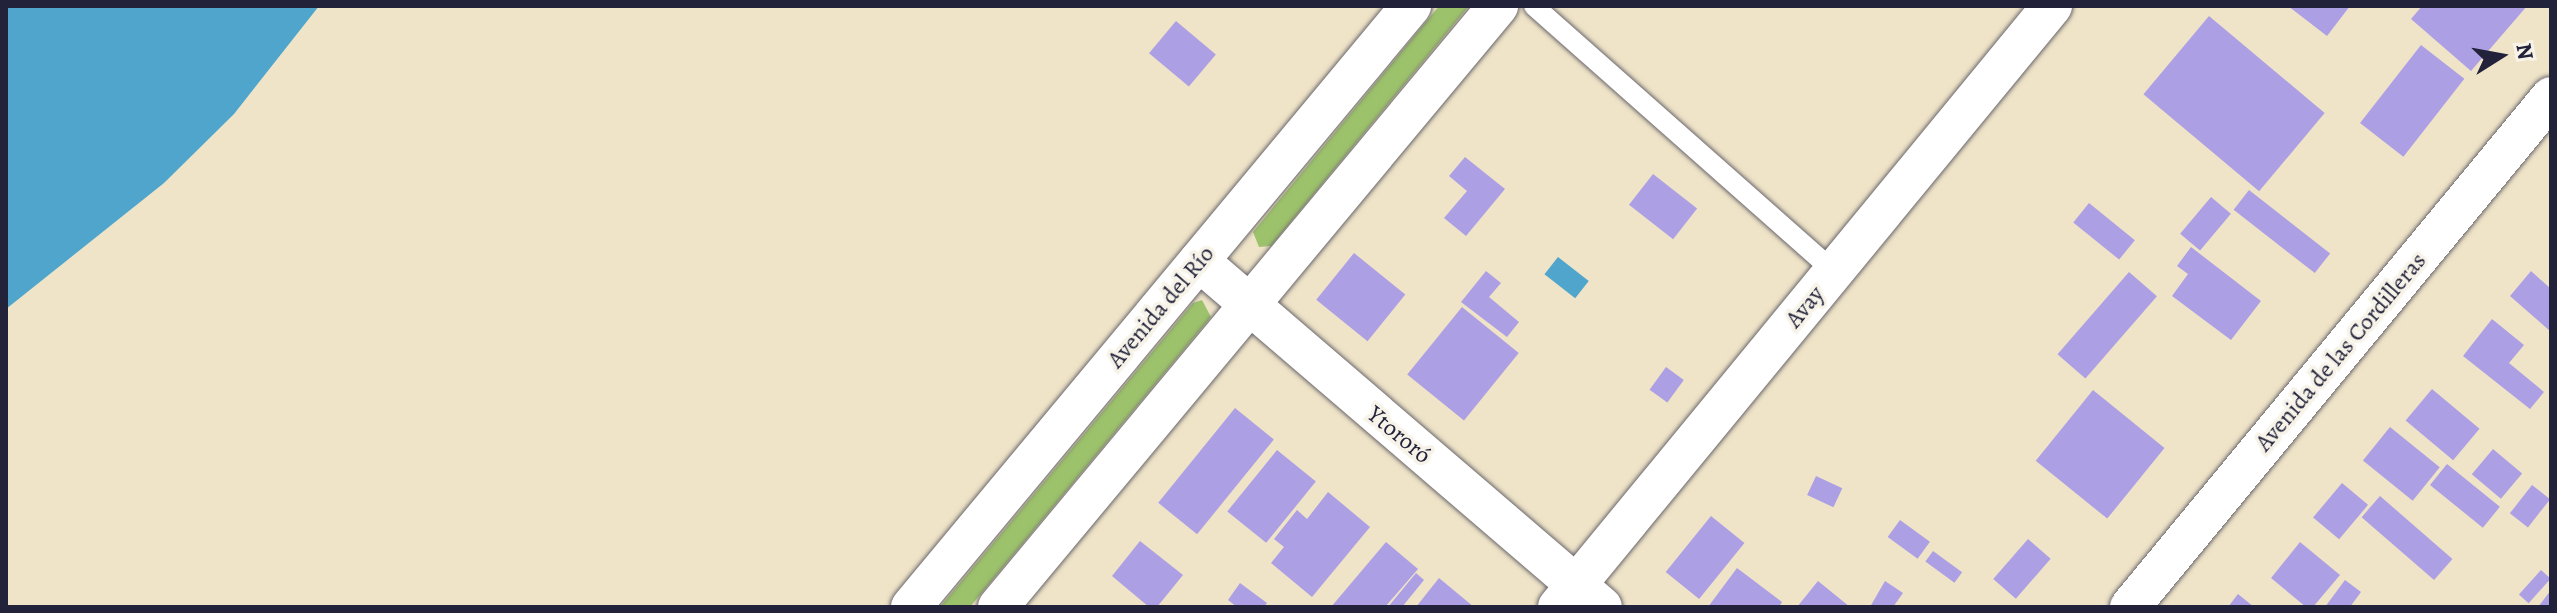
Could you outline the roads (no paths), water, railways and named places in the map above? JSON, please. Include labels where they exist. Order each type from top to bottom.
[{"type":"street","name":"Avenida del Río","points":[[911,607],[1411,6]]},
{"type":"street","points":[[998,607],[1498,6]]},
{"type":"street","name":"Avay","points":[[1578,600],[1834,271],[2052,6]]},
{"type":"street","name":"Avenida de las Cordilleras","points":[[2130,607],[2551,97]]},
{"type":"street","name":"Ytororó","points":[[1199,261],[1578,600]]},
{"type":"lane","points":[[1534,6],[1834,271]]},
{"type":"water","points":[[6,6],[319,6],[234,114],[164,183],[6,309]]},
{"type":"water","points":[[1558,257],[1589,281],[1575,298],[1544,274]]}]
